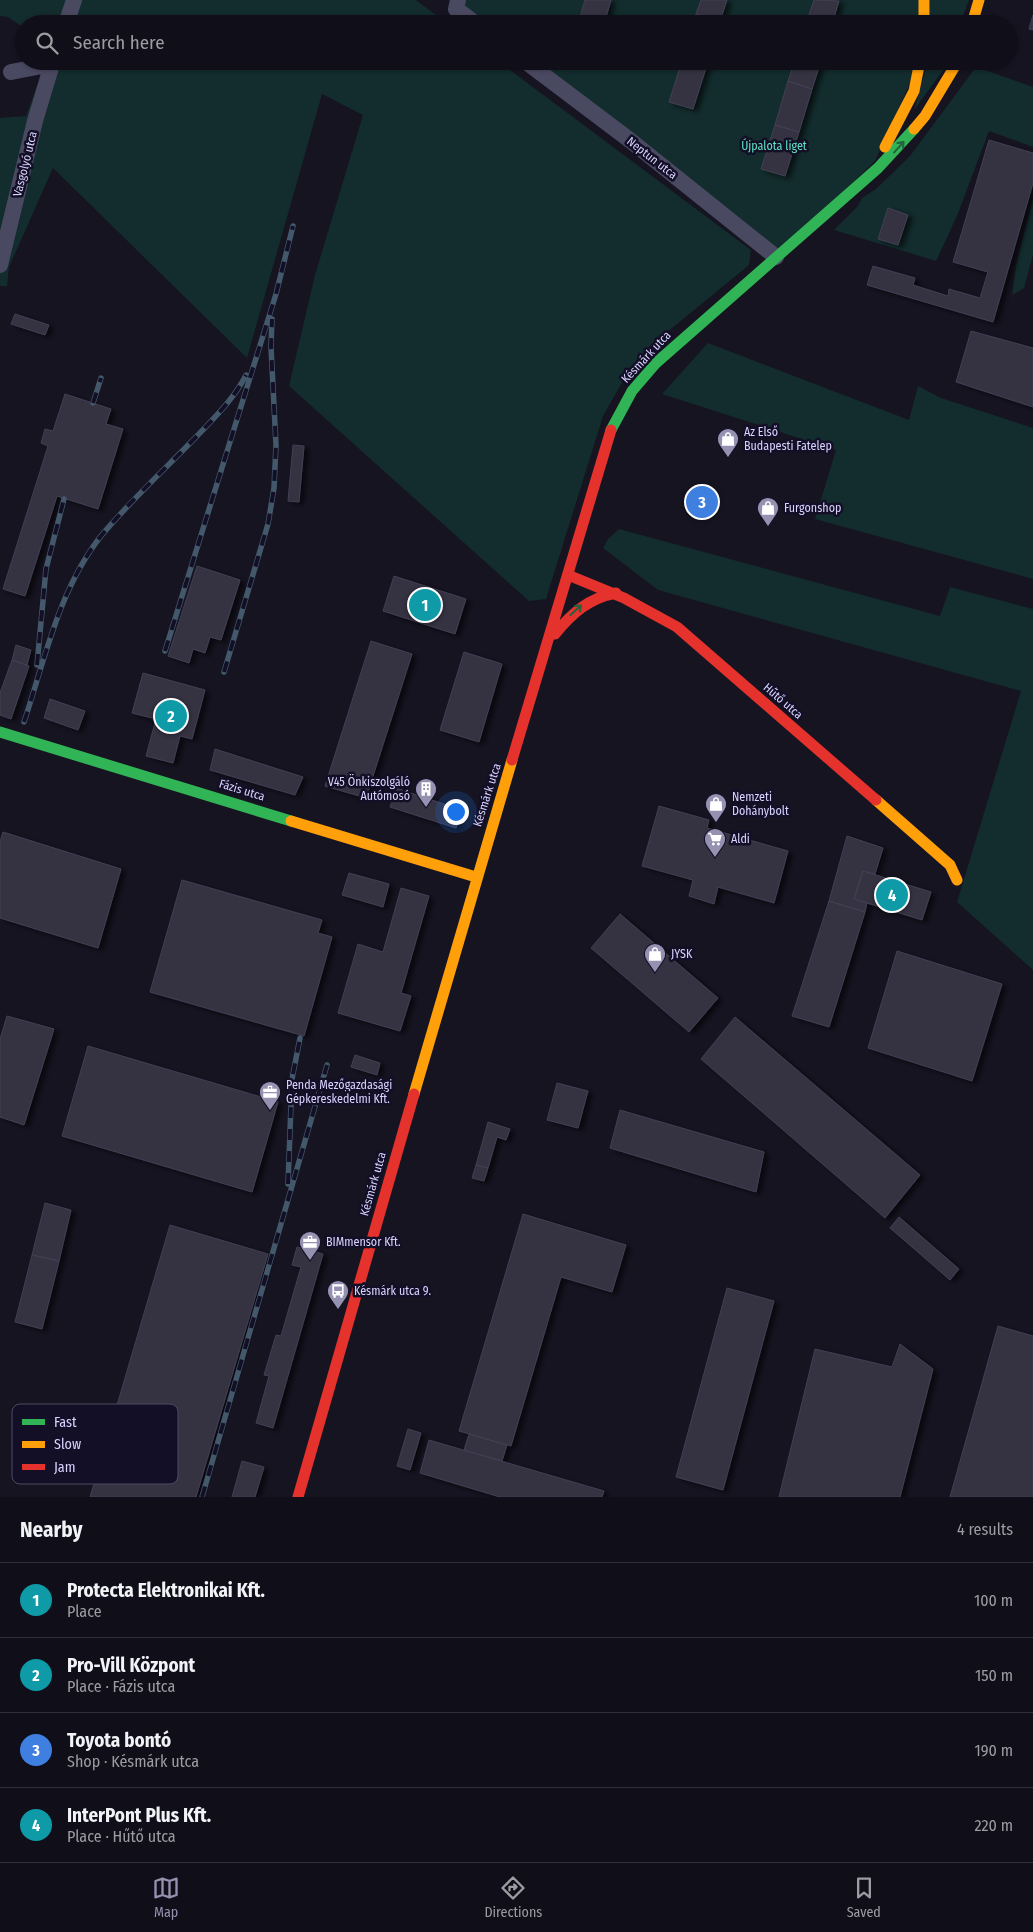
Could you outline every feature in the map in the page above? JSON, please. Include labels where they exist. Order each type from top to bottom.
[{"type":"street","points":[[69,15],[74,0]]},
{"type":"street","points":[[458,0],[456,9],[464,15]]},
{"type":"street","points":[[924,0],[924,15]]},
{"type":"street","points":[[975,15],[979,0]]},
{"type":"street","name":"Vasgolyó utca","points":[[11,72],[20,70]]},
{"type":"street","name":"Vasgolyó utca","points":[[0,265],[36,121],[51,70]]},
{"type":"street","name":"Neptun utca","points":[[538,70],[631,140],[776,257]]},
{"type":"street","name":"Késmárk utca","points":[[850,192],[875,162],[893,134],[914,91],[918,70]]},
{"type":"street","name":"Késmárk utca","points":[[298,1497],[476,877],[548,644],[605,445],[620,408],[632,389],[676,343],[896,150],[925,116],[953,70]]},
{"type":"street","name":"Hűtő utca","points":[[568,575],[616,593],[665,619],[689,636],[950,865],[957,880]]},
{"type":"street","points":[[548,644],[574,611],[595,598],[616,593]]},
{"type":"street","name":"Fázis utca","points":[[0,732],[476,877]]},
{"type":"green space","points":[[0,0],[416,0],[436,15],[15,15],[15,22],[8,17],[0,16]]},
{"type":"green space","points":[[458,0],[585,0],[581,15],[469,15]]},
{"type":"green space","points":[[611,0],[924,0],[924,15],[607,15]]},
{"type":"green space","points":[[930,0],[969,0],[963,15],[929,15]]},
{"type":"green space","points":[[43,70],[510,70],[751,250],[749,265],[660,338],[624,379],[603,416],[546,599],[529,601],[289,386],[315,275],[363,115],[322,94],[247,358],[53,168],[9,267],[7,286],[0,286],[0,118],[26,116]]},
{"type":"green space","name":"Újpalota liget","points":[[537,70],[916,70],[875,161],[776,257]]},
{"type":"green space","points":[[925,70],[943,70],[914,110]]},
{"type":"green space","points":[[974,70],[985,70],[1033,87],[1033,147],[989,131],[957,216],[936,261],[834,230],[858,206],[862,198],[876,189],[910,156]]},
{"type":"green space","points":[[1033,198],[1033,255],[1024,288],[1012,295],[1016,266]]},
{"type":"green space","points":[[708,343],[909,420],[918,386],[941,398],[1033,428],[1033,579],[815,519],[836,450],[662,394]]},
{"type":"green space","points":[[619,529],[940,616],[950,587],[1033,609],[1033,970],[957,902],[1021,691],[658,590],[603,548],[608,539]]},
{"type":"building","points":[[585,0],[611,0],[607,15],[581,15]]},
{"type":"building","points":[[701,0],[727,0],[722,15],[696,14]]},
{"type":"building","points":[[814,0],[839,1],[835,15],[809,15]]},
{"type":"building","points":[[1033,15],[1033,30],[1029,29]]},
{"type":"building","points":[[679,70],[705,70],[693,109],[669,102]]},
{"type":"building","points":[[792,70],[818,70],[812,89],[788,81]]},
{"type":"building","points":[[788,81],[812,89],[799,132],[775,125]]},
{"type":"building","points":[[775,125],[799,132],[785,176],[761,169]]},
{"type":"building","points":[[989,140],[1033,153],[1033,183],[993,322],[867,285],[873,266],[915,278],[913,285],[948,296],[949,289],[980,298],[988,272],[953,262]]},
{"type":"building","points":[[888,208],[908,215],[898,245],[878,239]]},
{"type":"building","points":[[15,314],[49,325],[45,335],[11,324]]},
{"type":"building","points":[[971,331],[1033,348],[1033,407],[956,382]]},
{"type":"building","points":[[65,394],[111,409],[106,424],[123,429],[98,509],[57,496],[25,596],[3,589],[48,446],[41,443],[45,429],[53,431]]},
{"type":"building","points":[[293,445],[304,446],[299,502],[288,501]]},
{"type":"building","points":[[197,566],[240,580],[221,640],[210,637],[205,653],[193,649],[189,663],[168,656]]},
{"type":"building","points":[[394,576],[466,599],[455,634],[383,611]]},
{"type":"building","points":[[371,641],[412,654],[366,798],[325,786]]},
{"type":"building","points":[[16,645],[31,650],[27,665],[12,660]]},
{"type":"building","points":[[464,652],[502,664],[479,742],[440,730]]},
{"type":"building","points":[[12,660],[29,666],[11,719],[0,715],[0,693]]},
{"type":"building","points":[[143,673],[205,690],[192,739],[180,736],[173,763],[146,756],[156,719],[132,713]]},
{"type":"building","points":[[50,699],[85,711],[78,730],[44,718]]},
{"type":"building","points":[[215,749],[303,777],[295,795],[210,770]]},
{"type":"building","name":"V45 Önkiszolgáló Autómosó","points":[[396,788],[462,810],[456,828],[390,807]]},
{"type":"building","name":"Aldi","points":[[659,806],[709,820],[707,828],[788,851],[774,903],[718,887],[714,904],[689,896],[693,880],[642,866]]},
{"type":"building","points":[[3,832],[121,869],[98,948],[0,918],[0,842]]},
{"type":"building","points":[[847,836],[883,848],[875,874],[863,871],[854,899],[867,903],[865,912],[829,901]]},
{"type":"building","points":[[863,871],[931,892],[922,920],[854,899]]},
{"type":"building","points":[[349,873],[389,884],[383,907],[342,895]]},
{"type":"building","points":[[182,880],[322,920],[318,933],[332,937],[304,1036],[150,992]]},
{"type":"building","points":[[401,888],[429,896],[401,993],[411,996],[400,1031],[338,1013],[358,944],[383,952]]},
{"type":"building","points":[[829,901],[865,912],[829,1027],[792,1016]]},
{"type":"building","name":"JYSK","points":[[620,914],[718,998],[689,1032],[591,948]]},
{"type":"building","points":[[897,951],[1002,984],[972,1081],[868,1048]]},
{"type":"building","points":[[7,1016],[54,1029],[24,1125],[0,1117],[0,1039]]},
{"type":"building","points":[[735,1017],[920,1175],[885,1218],[701,1059]]},
{"type":"building","points":[[88,1046],[278,1102],[252,1192],[62,1136]]},
{"type":"building","points":[[355,1055],[380,1063],[377,1075],[351,1067]]},
{"type":"building","points":[[557,1083],[588,1091],[578,1128],[547,1120]]},
{"type":"building","points":[[620,1110],[764,1152],[756,1192],[610,1148]]},
{"type":"building","points":[[488,1122],[510,1129],[506,1140],[497,1137],[488,1168],[476,1165]]},
{"type":"building","points":[[476,1165],[488,1168],[484,1181],[472,1178]]},
{"type":"building","points":[[45,1203],[71,1210],[59,1261],[32,1255]]},
{"type":"building","points":[[523,1214],[626,1245],[612,1292],[561,1277],[511,1446],[459,1431]]},
{"type":"building","points":[[899,1217],[959,1269],[950,1280],[890,1228]]},
{"type":"building","points":[[170,1225],[268,1254],[196,1497],[90,1497],[94,1484],[178,1484],[178,1404],[117,1404]]},
{"type":"building","points":[[297,1247],[323,1254],[273,1428],[256,1423],[269,1376],[264,1375],[276,1335],[281,1336],[301,1267],[292,1265]]},
{"type":"building","points":[[32,1255],[59,1261],[42,1329],[15,1322]]},
{"type":"building","points":[[727,1288],[774,1301],[723,1490],[676,1477]]},
{"type":"building","points":[[998,1326],[1033,1336],[1033,1497],[950,1497]]},
{"type":"building","points":[[900,1344],[933,1369],[900,1497],[779,1497],[815,1349],[892,1367]]},
{"type":"building","points":[[408,1429],[421,1433],[410,1470],[397,1466]]},
{"type":"building","points":[[469,1434],[507,1445],[502,1461],[464,1450]]},
{"type":"building","points":[[429,1440],[604,1491],[602,1497],[500,1497],[420,1473]]},
{"type":"building","points":[[242,1461],[264,1467],[255,1497],[232,1497]]},
{"type":"railway","points":[[165,651],[276,294],[293,226]]},
{"type":"railway","points":[[224,672],[268,524],[274,488],[276,445],[271,347],[272,319]]},
{"type":"railway","points":[[24,722],[55,625],[74,579],[86,557],[101,536],[124,510],[223,408],[236,392],[246,375]]},
{"type":"railway","points":[[93,403],[101,378]]},
{"type":"railway","points":[[37,665],[46,569],[64,499]]},
{"type":"railway","points":[[288,1184],[292,1079],[300,1038]]},
{"type":"railway","points":[[202,1497],[327,1065]]},
{"type":"traffic: fast","points":[[611,430],[632,391],[656,363],[878,168],[914,129]]},
{"type":"traffic: fast","points":[[0,732],[291,821]]},
{"type":"traffic: slow","points":[[924,0],[924,15]]},
{"type":"traffic: slow","points":[[975,15],[979,0]]},
{"type":"traffic: slow","points":[[885,147],[914,91],[918,70]]},
{"type":"traffic: slow","points":[[914,129],[925,116],[953,70]]},
{"type":"traffic: slow","points":[[414,1094],[512,760]]},
{"type":"traffic: slow","points":[[876,800],[950,865],[957,880]]},
{"type":"traffic: slow","points":[[291,821],[476,877]]},
{"type":"traffic: jam","points":[[512,760],[611,430]]},
{"type":"traffic: jam","points":[[568,575],[624,598],[677,627],[876,800]]},
{"type":"traffic: jam","points":[[555,634],[582,607],[606,595],[616,593]]},
{"type":"traffic: jam","points":[[298,1497],[414,1094]]},
{"type":"place","name":"Az Első Budapesti Fatelep","points":[[728,458]]},
{"type":"place","name":"Toyota bontó","points":[[702,502]]},
{"type":"place","name":"Furgonshop","points":[[768,527]]},
{"type":"place","name":"Protecta Elektronikai Kft.","points":[[425,605]]},
{"type":"place","name":"Pro-Vill Központ","points":[[171,716]]},
{"type":"place","name":"V45 Önkiszolgáló Autómosó","points":[[426,808]]},
{"type":"place","name":"Nemzeti Dohánybolt","points":[[716,823]]},
{"type":"place","name":"Aldi","points":[[715,858]]},
{"type":"place","name":"InterPont Plus Kft.","points":[[892,895]]},
{"type":"place","name":"JYSK","points":[[655,973]]},
{"type":"place","name":"Penda Mezőgazdasági Gépkereskedelmi Kft.","points":[[270,1111]]},
{"type":"place","name":"BIMmensor Kft.","points":[[310,1261]]},
{"type":"place","name":"Késmárk utca 9.","points":[[338,1310]]}]
